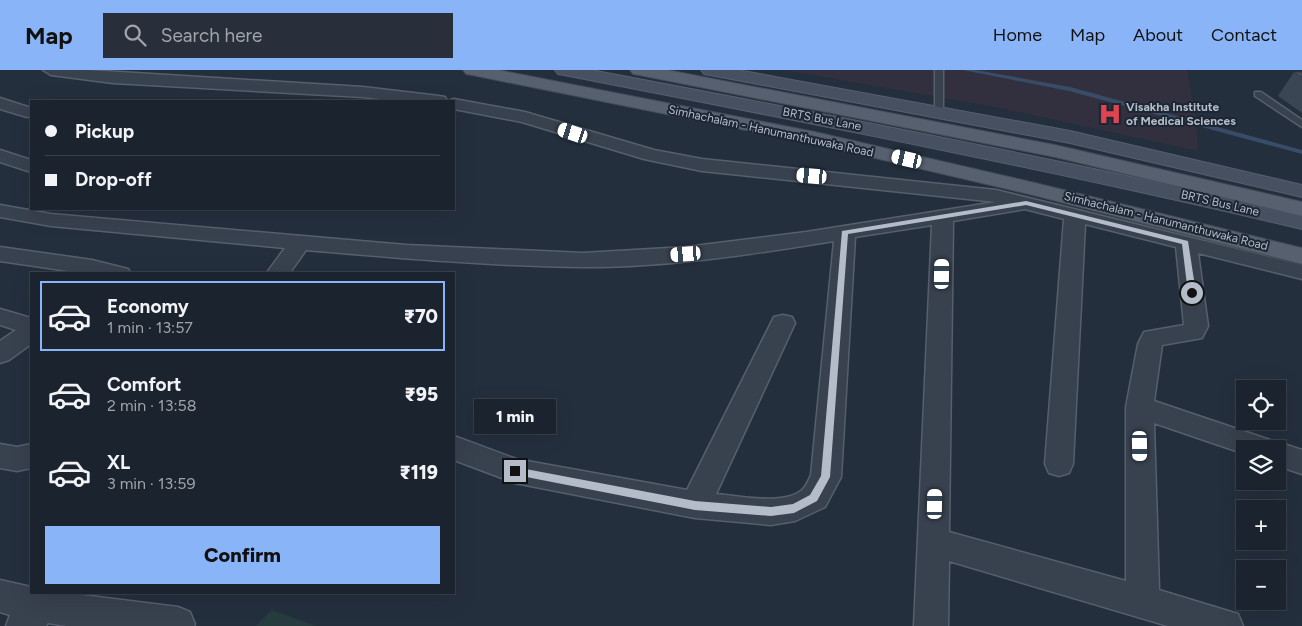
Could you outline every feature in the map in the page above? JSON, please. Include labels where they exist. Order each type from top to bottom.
[{"type":"main road","name":"Simhachalam - Hanumanthuwaka Road","points":[[472,70],[815,138],[997,188],[1302,256]]},
{"type":"main road","points":[[639,70],[953,129],[1150,171],[1302,209]]},
{"type":"street","points":[[51,70],[113,78],[363,92],[431,100]]},
{"type":"street","name":"BRTS Bus Lane","points":[[564,70],[619,75],[1078,174],[1187,195],[1302,222]]},
{"type":"street","points":[[710,70],[1070,137],[1302,191]]},
{"type":"street","points":[[598,95],[619,75]]},
{"type":"street","points":[[183,97],[205,83]]},
{"type":"street","points":[[0,103],[26,112]]},
{"type":"street","points":[[455,104],[525,118],[651,155],[702,164],[997,188],[1026,203],[1302,272]]},
{"type":"street","points":[[0,156],[30,166]]},
{"type":"street","name":"BRTS Bus Lane","points":[[1078,174],[1302,240]]},
{"type":"street","points":[[5,212],[30,198]]},
{"type":"street","points":[[5,212],[51,220],[406,252],[583,260],[686,254],[845,232],[1026,203]]},
{"type":"street","points":[[1059,464],[1075,216]]},
{"type":"street","points":[[932,626],[943,217]]},
{"type":"street","points":[[455,448],[515,471],[695,506],[771,512],[794,508],[814,498],[826,477],[845,232]]},
{"type":"street","points":[[278,272],[301,242]]},
{"type":"street","points":[[1143,602],[1140,407],[1150,344],[1153,338],[1193,332],[1196,326],[1186,243]]},
{"type":"street","points":[[0,254],[92,267],[112,272]]},
{"type":"street","points":[[0,317],[30,326]]},
{"type":"street","points":[[695,506],[783,323]]},
{"type":"street","points":[[0,354],[30,333]]},
{"type":"street","points":[[1140,407],[1237,440]]},
{"type":"street","points":[[0,456],[17,459],[30,456]]},
{"type":"street","points":[[1286,457],[1302,462]]},
{"type":"street","points":[[934,542],[1226,626]]},
{"type":"street","points":[[0,596],[39,608],[178,624]]},
{"type":"lane","points":[[938,113],[939,70]]},
{"type":"lane","points":[[1258,94],[1302,124]]},
{"type":"shaded area","name":"Visakha Institute of Medical Sciences","points":[[785,70],[1187,70],[1196,119],[1198,151],[1001,108]]},
{"type":"green space","points":[[272,610],[316,626],[256,626]]},
{"type":"building","points":[[1294,72],[1302,72],[1302,78]]},
{"type":"waterway","points":[[966,70],[1070,89],[1302,152]]},
{"type":"place","name":"Visakha Institute of Medical Sciences","points":[[1110,114]]},
{"type":"route","points":[[515,471],[695,506],[771,512],[794,508],[814,498],[826,477],[826,457],[845,232],[1026,203],[1186,243],[1192,293]]}]
